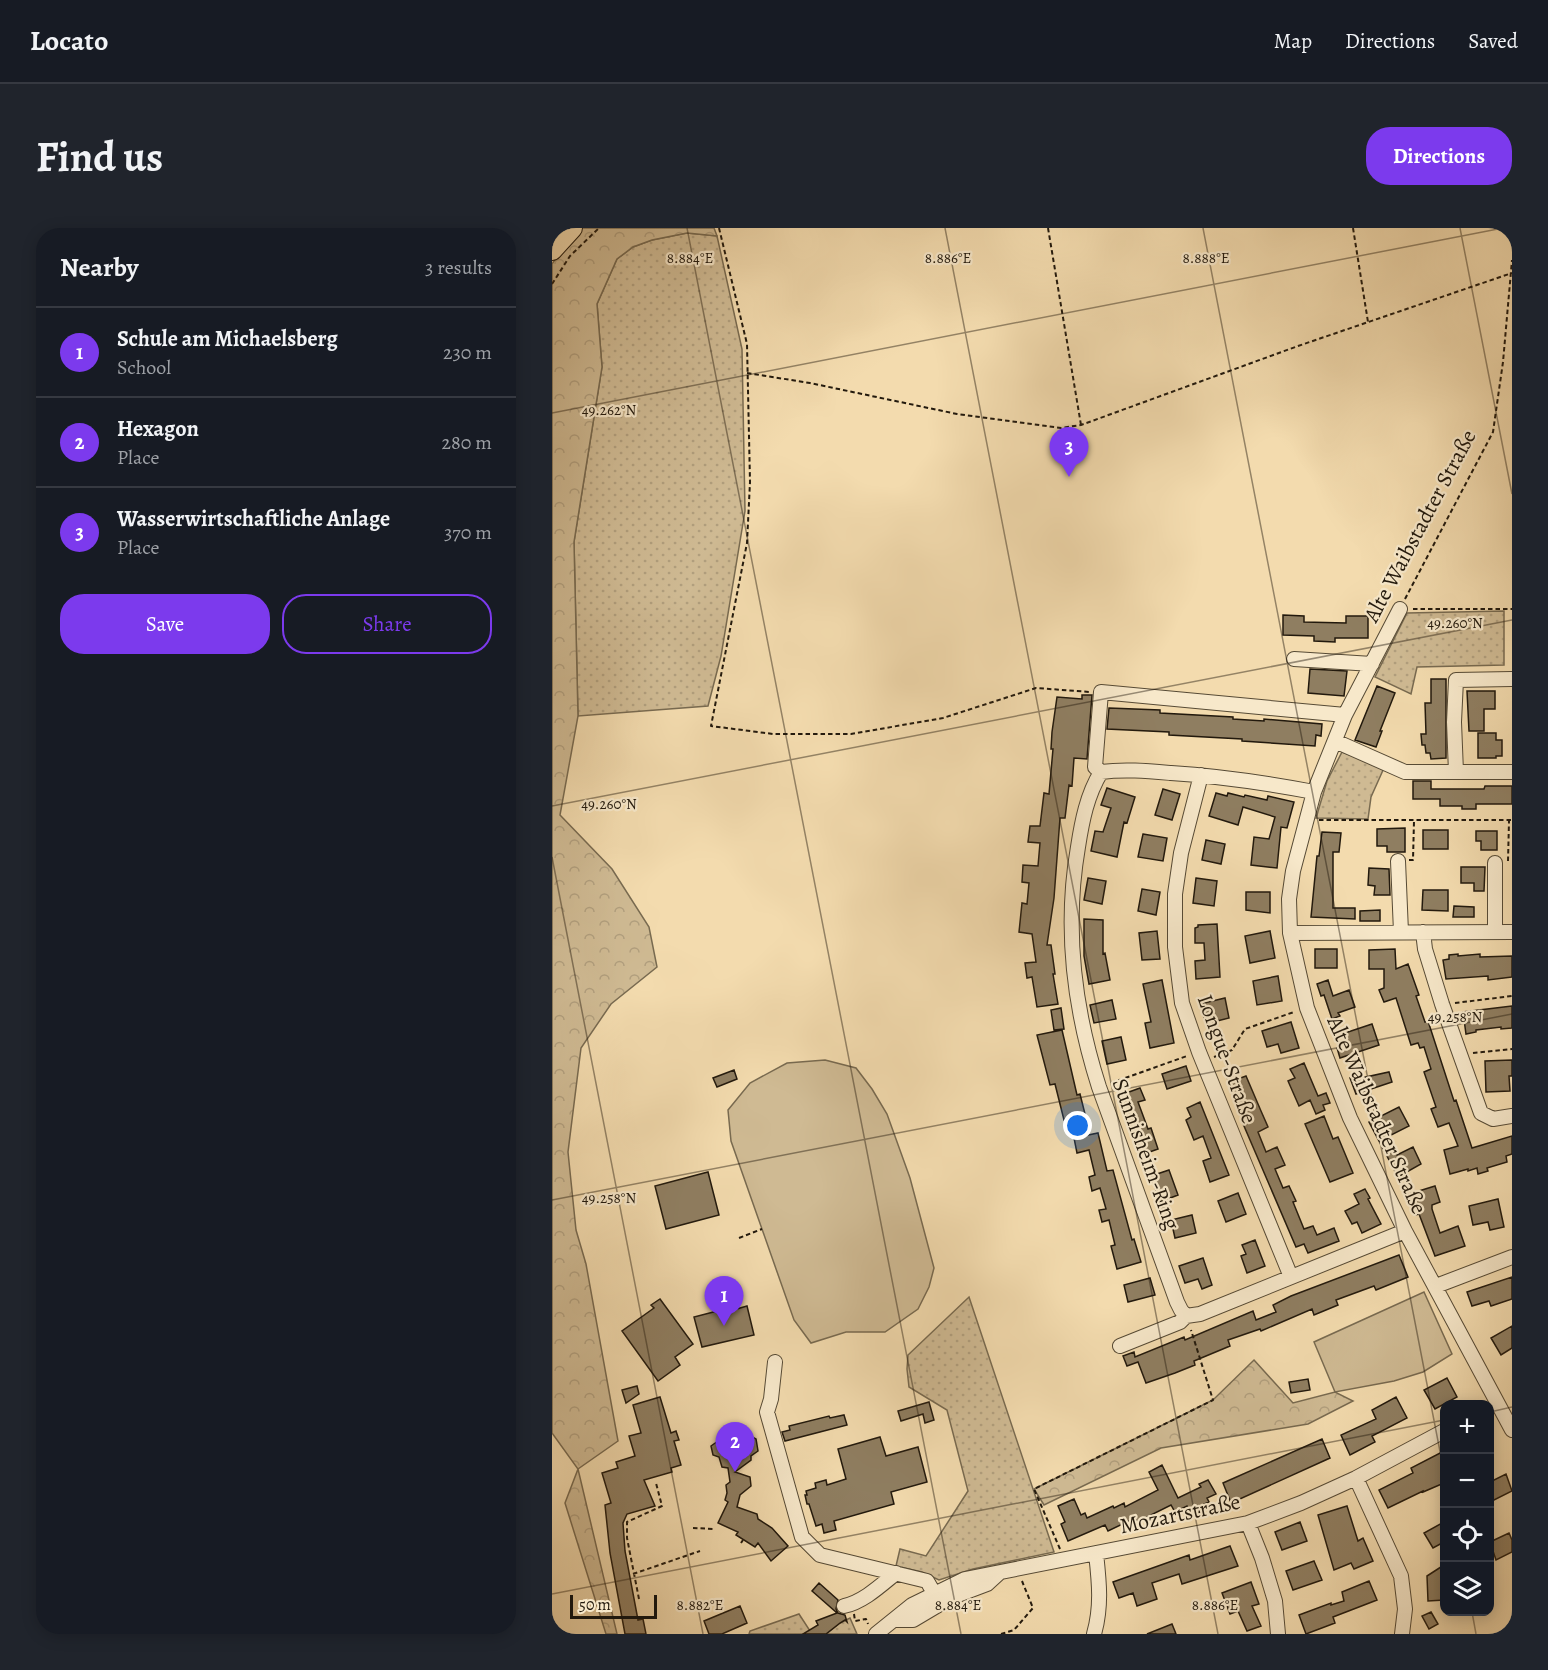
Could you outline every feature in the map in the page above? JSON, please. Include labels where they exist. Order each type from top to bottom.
[{"type":"highway","points":[[552,250],[572,228]]},
{"type":"street","name":"Alte Waibstadter Straße","points":[[1400,609],[1345,715],[1314,792],[1293,871],[1289,899],[1290,933],[1307,1008],[1350,1118],[1405,1231],[1436,1286],[1491,1400]]},
{"type":"street","points":[[1294,659],[1372,664]]},
{"type":"street","points":[[1456,772],[1454,722],[1456,680],[1512,679]]},
{"type":"street","points":[[1314,792],[1255,781],[1201,775],[1120,769],[1101,772],[1095,767],[1101,692],[1345,715]]},
{"type":"street","points":[[1335,741],[1405,772],[1512,772]]},
{"type":"street","name":"Sunnisheim-Ring","points":[[1101,772],[1093,786],[1083,819],[1074,873],[1071,935],[1075,992],[1089,1055],[1177,1302],[1186,1316]]},
{"type":"street","name":"Longue-Straße","points":[[1201,775],[1181,853],[1175,894],[1175,947],[1182,1003],[1201,1057],[1291,1277]]},
{"type":"street","points":[[1398,861],[1401,932]]},
{"type":"street","points":[[1495,863],[1495,932]]},
{"type":"street","points":[[1423,932],[1425,949],[1442,1004],[1481,1113],[1493,1119],[1512,1116]]},
{"type":"street","points":[[1290,933],[1512,932]]},
{"type":"street","points":[[1120,1346],[1180,1322],[1186,1316],[1200,1314],[1405,1231]]},
{"type":"street","points":[[1436,1286],[1512,1257]]},
{"type":"street","points":[[775,1362],[771,1400],[767,1412],[802,1537],[820,1555],[927,1581],[934,1593]]},
{"type":"street","name":"Alte Waibstadter Straße","points":[[1494,1406],[1512,1430]]},
{"type":"street","name":"Mozartstraße","points":[[876,1634],[912,1605],[965,1579],[1248,1523],[1301,1503],[1356,1478],[1440,1433]]},
{"type":"street","points":[[1356,1478],[1401,1576],[1405,1609],[1402,1634]]},
{"type":"street","points":[[1248,1523],[1275,1601],[1278,1634]]},
{"type":"street","points":[[1094,1634],[1100,1590],[1096,1552]]},
{"type":"street","points":[[894,1620],[913,1620],[950,1598],[987,1584],[1001,1571]]},
{"type":"street","points":[[848,1609],[896,1573]]},
{"type":"path","points":[[552,284],[570,256],[599,228]]},
{"type":"path","points":[[718,228],[747,344],[750,482],[747,543],[711,726],[773,734],[851,734],[942,718],[1036,688],[1101,692]]},
{"type":"path","points":[[1048,228],[1081,425]]},
{"type":"path","points":[[1353,228],[1368,322]]},
{"type":"path","name":"Alte Waibstadter Straße","points":[[1400,609],[1493,432],[1503,362],[1512,260]]},
{"type":"path","points":[[747,373],[810,383],[957,414],[1061,428],[1081,425],[1511,273]]},
{"type":"path","points":[[1400,609],[1512,609]]},
{"type":"path","points":[[1307,820],[1511,820],[1508,862],[1495,863]]},
{"type":"path","points":[[1398,861],[1413,860],[1414,821]]},
{"type":"path","points":[[1442,1004],[1512,996]]},
{"type":"path","points":[[1100,1087],[1232,1050],[1245,1029],[1307,1008]]},
{"type":"path","points":[[1460,1055],[1512,1049]]},
{"type":"path","points":[[739,1238],[762,1229]]},
{"type":"path","points":[[1062,1559],[1060,1548],[1034,1489],[1214,1400],[1186,1316]]},
{"type":"path","points":[[639,1599],[627,1538],[627,1521],[662,1506],[656,1483]]},
{"type":"path","points":[[693,1528],[714,1529]]},
{"type":"path","points":[[633,1574],[700,1551]]},
{"type":"path","points":[[1001,1634],[1014,1630],[1033,1608],[1024,1588]]},
{"type":"path","points":[[848,1609],[855,1621],[864,1619]]},
{"type":"green space","points":[[579,228],[714,228],[717,236],[687,233],[652,240],[633,247],[617,259],[597,304],[602,367],[574,542],[578,716],[560,815],[612,869],[649,927],[657,967],[611,1004],[581,1048],[568,1152],[576,1230],[586,1264],[618,1441],[578,1469],[552,1433],[552,264]]},
{"type":"green space","points":[[687,233],[717,236],[742,349],[745,511],[721,656],[708,706],[578,716],[574,542],[602,367],[597,304],[617,259],[633,247],[652,240]]},
{"type":"green space","points":[[1504,611],[1504,665],[1417,667],[1411,694],[1375,677],[1407,613]]},
{"type":"green space","points":[[1342,752],[1384,768],[1371,797],[1368,819],[1316,818],[1327,781]]},
{"type":"green space","points":[[825,1060],[856,1068],[887,1114],[910,1178],[934,1268],[929,1287],[918,1309],[885,1332],[846,1332],[811,1343],[794,1320],[731,1141],[728,1110],[750,1083],[787,1063]]},
{"type":"green space","points":[[1424,1292],[1452,1354],[1423,1372],[1394,1381],[1335,1392],[1314,1342]]},
{"type":"green space","points":[[969,1297],[1054,1552],[973,1569],[939,1580],[922,1572],[896,1566],[900,1549],[926,1556],[968,1491],[947,1410],[909,1387],[908,1355]]},
{"type":"green space","points":[[1254,1360],[1293,1403],[1335,1392],[1353,1401],[1308,1424],[1161,1448],[1044,1505],[1034,1489],[1213,1400]]},
{"type":"green space","points":[[578,1469],[617,1634],[606,1634],[565,1503]]},
{"type":"green space","points":[[799,1614],[812,1634],[749,1634],[750,1631]]},
{"type":"green space","points":[[850,1618],[857,1634],[826,1634],[840,1623]]},
{"type":"building","points":[[1283,615],[1304,616],[1304,622],[1346,623],[1346,616],[1368,616],[1368,638],[1335,638],[1335,642],[1314,641],[1314,636],[1283,635]]},
{"type":"building","points":[[1310,669],[1347,671],[1344,696],[1308,693]]},
{"type":"building","points":[[1431,679],[1446,679],[1446,758],[1431,759],[1430,753],[1426,753],[1425,745],[1422,745],[1421,734],[1426,734],[1425,703],[1431,703]]},
{"type":"building","points":[[1377,686],[1395,693],[1376,747],[1355,740]]},
{"type":"building","points":[[1467,691],[1495,691],[1495,709],[1484,709],[1484,731],[1469,731]]},
{"type":"building","points":[[1082,695],[1092,695],[1087,759],[1074,758],[1072,786],[1069,785],[1065,818],[1060,818],[1054,898],[1047,945],[1051,945],[1058,1004],[1037,1007],[1032,977],[1027,978],[1025,963],[1036,962],[1032,934],[1019,932],[1022,903],[1027,904],[1029,883],[1022,882],[1023,865],[1038,866],[1040,843],[1028,842],[1030,826],[1040,826],[1044,793],[1049,794],[1053,749],[1051,749],[1052,732],[1057,697],[1082,699]]},
{"type":"building","points":[[1109,708],[1160,710],[1160,713],[1322,724],[1321,736],[1316,735],[1315,746],[1169,735],[1169,732],[1107,729]]},
{"type":"building","points":[[1478,733],[1496,733],[1496,740],[1502,740],[1502,756],[1478,758]]},
{"type":"building","points":[[1413,781],[1431,781],[1431,789],[1484,789],[1485,786],[1512,786],[1512,804],[1476,804],[1476,809],[1462,809],[1462,806],[1440,806],[1440,799],[1413,799]]},
{"type":"building","points":[[1107,788],[1135,797],[1127,823],[1124,822],[1117,857],[1091,851],[1095,831],[1103,832],[1111,808],[1101,805]]},
{"type":"building","points":[[1163,789],[1180,794],[1172,820],[1155,815]]},
{"type":"building","points":[[1216,793],[1227,796],[1228,793],[1244,797],[1245,795],[1267,800],[1268,796],[1294,802],[1287,828],[1281,827],[1277,868],[1251,865],[1254,837],[1269,839],[1275,817],[1243,807],[1238,825],[1209,816]]},
{"type":"building","points":[[1405,828],[1405,852],[1387,852],[1387,846],[1377,846],[1377,829]]},
{"type":"building","points":[[1423,830],[1448,830],[1448,849],[1423,849]]},
{"type":"building","points":[[1476,831],[1497,831],[1497,850],[1481,850],[1481,841],[1476,841]]},
{"type":"building","points":[[1322,832],[1341,833],[1339,852],[1333,852],[1333,908],[1355,908],[1355,919],[1311,917],[1317,856],[1319,856]]},
{"type":"building","points":[[1143,834],[1167,838],[1163,861],[1138,857]]},
{"type":"building","points":[[1206,840],[1225,844],[1221,864],[1202,860]]},
{"type":"building","points":[[1461,867],[1485,867],[1484,891],[1474,891],[1474,883],[1461,883]]},
{"type":"building","points":[[1369,868],[1389,869],[1390,895],[1374,895],[1375,886],[1368,885]]},
{"type":"building","points":[[1088,878],[1106,881],[1102,904],[1084,900]]},
{"type":"building","points":[[1196,878],[1217,881],[1214,906],[1193,903]]},
{"type":"building","points":[[1142,889],[1160,892],[1156,915],[1138,911]]},
{"type":"building","points":[[1423,890],[1448,890],[1448,911],[1422,910]]},
{"type":"building","points":[[1246,892],[1270,892],[1270,913],[1246,910]]},
{"type":"building","points":[[1454,906],[1474,907],[1474,917],[1453,917]]},
{"type":"building","points":[[1380,910],[1380,921],[1360,921],[1360,911]]},
{"type":"building","points":[[1084,919],[1103,920],[1103,954],[1105,953],[1110,980],[1089,984],[1084,956]]},
{"type":"building","points":[[1217,924],[1220,977],[1196,979],[1195,961],[1205,960],[1204,943],[1195,943],[1195,928],[1198,925]]},
{"type":"building","points":[[1157,931],[1160,959],[1142,960],[1139,933]]},
{"type":"building","points":[[1270,931],[1275,958],[1250,963],[1245,936]]},
{"type":"building","points":[[1315,949],[1337,949],[1337,968],[1315,968]]},
{"type":"building","points":[[1395,949],[1396,969],[1408,964],[1419,995],[1416,996],[1425,1022],[1428,1021],[1472,1148],[1512,1136],[1512,1154],[1506,1156],[1507,1162],[1487,1168],[1488,1171],[1478,1174],[1477,1168],[1450,1174],[1444,1150],[1458,1146],[1449,1123],[1438,1127],[1431,1109],[1436,1107],[1424,1072],[1431,1069],[1424,1047],[1420,1048],[1418,1043],[1411,1045],[1396,998],[1384,1002],[1379,990],[1384,988],[1384,969],[1369,969],[1369,950]]},
{"type":"building","points":[[1458,954],[1458,956],[1480,954],[1480,957],[1512,956],[1512,977],[1488,980],[1488,976],[1446,979],[1443,960],[1449,959],[1449,955]]},
{"type":"building","points":[[1278,976],[1282,1001],[1257,1005],[1253,981]]},
{"type":"building","points":[[1162,980],[1174,1043],[1150,1048],[1145,1023],[1151,1022],[1143,984]]},
{"type":"building","points":[[1328,980],[1333,996],[1349,990],[1355,1007],[1338,1013],[1340,1016],[1332,1019],[1324,995],[1321,996],[1317,984]]},
{"type":"building","points":[[1225,998],[1229,1018],[1213,1022],[1212,1016],[1204,1018],[1200,1004]]},
{"type":"building","points":[[1112,1000],[1116,1019],[1094,1023],[1090,1005]]},
{"type":"building","points":[[1512,1006],[1512,1028],[1476,1030],[1476,1032],[1466,1034],[1463,1012]]},
{"type":"building","points":[[1061,1008],[1064,1029],[1054,1030],[1051,1010]]},
{"type":"building","points":[[1291,1022],[1299,1048],[1281,1053],[1278,1044],[1267,1047],[1262,1031]]},
{"type":"building","points":[[1372,1024],[1379,1045],[1340,1058],[1337,1048],[1348,1043],[1345,1033]]},
{"type":"building","points":[[1062,1030],[1077,1095],[1080,1094],[1085,1114],[1064,1120],[1055,1084],[1050,1085],[1037,1035]]},
{"type":"building","points":[[1121,1037],[1126,1060],[1107,1064],[1102,1041]]},
{"type":"building","points":[[1512,1060],[1512,1076],[1509,1076],[1510,1091],[1486,1092],[1485,1061]]},
{"type":"building","points":[[1304,1063],[1318,1096],[1326,1093],[1330,1103],[1323,1105],[1325,1110],[1316,1114],[1310,1100],[1299,1106],[1288,1081],[1295,1078],[1290,1069]]},
{"type":"building","points":[[1186,1066],[1191,1081],[1167,1089],[1162,1074]]},
{"type":"building","points":[[734,1070],[737,1079],[717,1087],[713,1078]]},
{"type":"building","points":[[1236,1072],[1238,1079],[1246,1076],[1268,1127],[1258,1132],[1266,1152],[1277,1147],[1285,1165],[1275,1169],[1283,1188],[1289,1186],[1304,1229],[1313,1226],[1317,1235],[1334,1228],[1339,1241],[1308,1253],[1304,1244],[1296,1247],[1241,1119],[1243,1118],[1226,1075]]},
{"type":"building","points":[[1389,1072],[1392,1082],[1356,1094],[1350,1078],[1360,1074],[1361,1078]]},
{"type":"building","points":[[1140,1088],[1145,1100],[1138,1102],[1158,1149],[1141,1155],[1118,1096]]},
{"type":"building","points":[[1200,1102],[1229,1175],[1210,1182],[1203,1161],[1211,1158],[1203,1136],[1194,1140],[1186,1120],[1191,1117],[1187,1108]]},
{"type":"building","points":[[1399,1107],[1409,1126],[1387,1137],[1397,1155],[1413,1147],[1421,1164],[1398,1177],[1369,1122]]},
{"type":"building","points":[[1324,1116],[1333,1139],[1338,1137],[1353,1173],[1330,1182],[1305,1124]]},
{"type":"building","points":[[1098,1133],[1107,1171],[1113,1170],[1132,1240],[1134,1239],[1141,1262],[1117,1269],[1111,1246],[1115,1245],[1109,1220],[1102,1222],[1099,1210],[1106,1209],[1100,1188],[1092,1191],[1089,1177],[1095,1175],[1089,1150],[1077,1153],[1074,1138]]},
{"type":"building","points":[[1169,1170],[1178,1195],[1160,1202],[1151,1176]]},
{"type":"building","points":[[708,1172],[719,1215],[666,1229],[655,1186]]},
{"type":"building","points":[[1435,1186],[1440,1202],[1432,1205],[1432,1209],[1440,1233],[1458,1226],[1465,1246],[1435,1256],[1419,1214],[1415,1215],[1409,1194]]},
{"type":"building","points":[[1365,1189],[1381,1224],[1362,1233],[1357,1222],[1352,1224],[1345,1211],[1359,1204],[1354,1194]]},
{"type":"building","points":[[1238,1193],[1246,1214],[1226,1222],[1218,1201]]},
{"type":"building","points":[[1498,1199],[1504,1227],[1490,1230],[1488,1222],[1473,1225],[1469,1206]]},
{"type":"building","points":[[1168,1204],[1172,1215],[1162,1218],[1158,1208]]},
{"type":"building","points":[[1192,1215],[1196,1233],[1175,1238],[1171,1220]]},
{"type":"building","points":[[1255,1240],[1265,1266],[1247,1273],[1241,1256],[1246,1254],[1242,1245]]},
{"type":"building","points":[[1399,1255],[1408,1277],[1376,1290],[1374,1286],[1336,1300],[1338,1305],[1314,1315],[1312,1309],[1261,1331],[1260,1329],[1228,1340],[1230,1346],[1194,1361],[1195,1365],[1175,1373],[1146,1383],[1138,1362],[1127,1366],[1123,1356],[1134,1352],[1135,1357],[1184,1337],[1185,1340],[1253,1311],[1256,1320],[1276,1312],[1273,1305],[1291,1296]]},
{"type":"building","points":[[1203,1258],[1212,1285],[1202,1289],[1198,1279],[1185,1283],[1179,1266]]},
{"type":"building","points":[[1512,1277],[1512,1299],[1491,1306],[1489,1301],[1472,1306],[1467,1292]]},
{"type":"building","points":[[1150,1278],[1155,1295],[1128,1302],[1124,1285]]},
{"type":"building","points":[[660,1299],[693,1344],[675,1357],[680,1365],[658,1381],[622,1331],[654,1308],[651,1305]]},
{"type":"building","points":[[747,1306],[754,1335],[702,1347],[694,1317]]},
{"type":"building","points":[[1512,1326],[1512,1348],[1501,1355],[1491,1338]]},
{"type":"building","points":[[1447,1378],[1457,1397],[1452,1400],[1440,1400],[1440,1406],[1435,1409],[1424,1390]]},
{"type":"building","points":[[1308,1379],[1310,1390],[1291,1393],[1289,1382]]},
{"type":"building","points":[[637,1386],[639,1394],[626,1403],[622,1390]]},
{"type":"building","points":[[660,1397],[671,1433],[676,1431],[679,1440],[674,1441],[681,1465],[671,1468],[672,1472],[644,1480],[655,1506],[627,1514],[623,1523],[625,1551],[638,1620],[643,1619],[646,1634],[625,1634],[610,1553],[605,1505],[611,1503],[602,1473],[618,1468],[616,1462],[635,1456],[629,1436],[641,1433],[633,1405]]},
{"type":"building","points":[[1396,1397],[1407,1418],[1372,1436],[1375,1442],[1350,1455],[1341,1435],[1376,1419],[1372,1410]]},
{"type":"building","points":[[929,1402],[934,1420],[925,1423],[923,1414],[901,1421],[898,1411]]},
{"type":"building","points":[[844,1415],[847,1425],[785,1441],[782,1432],[790,1430],[789,1426],[829,1416],[830,1418]]},
{"type":"building","points":[[745,1433],[756,1439],[758,1451],[751,1456],[751,1460],[735,1472],[750,1477],[751,1486],[740,1495],[737,1507],[757,1514],[758,1519],[772,1528],[788,1546],[771,1561],[758,1543],[755,1547],[736,1535],[738,1532],[718,1523],[728,1502],[725,1500],[726,1485],[730,1482],[728,1468],[722,1467],[719,1457],[713,1455],[711,1446],[718,1441],[725,1444],[735,1437],[738,1439]]},
{"type":"building","points":[[880,1437],[886,1456],[918,1447],[927,1482],[891,1492],[894,1504],[834,1521],[836,1530],[824,1533],[822,1524],[816,1526],[809,1504],[807,1504],[806,1491],[816,1488],[815,1483],[826,1480],[827,1485],[846,1479],[838,1449]]},
{"type":"building","points":[[1322,1439],[1330,1458],[1231,1503],[1223,1483]]},
{"type":"building","points":[[1440,1453],[1440,1485],[1388,1508],[1379,1490],[1413,1473],[1411,1468]]},
{"type":"building","points":[[1162,1465],[1178,1498],[1201,1487],[1199,1484],[1208,1480],[1216,1494],[1207,1498],[1209,1502],[1198,1507],[1200,1512],[1191,1516],[1187,1506],[1175,1512],[1171,1505],[1137,1522],[1135,1518],[1108,1531],[1105,1525],[1068,1541],[1061,1524],[1065,1522],[1058,1506],[1074,1499],[1081,1515],[1085,1513],[1087,1518],[1113,1506],[1114,1508],[1124,1503],[1125,1507],[1158,1490],[1149,1472]]},
{"type":"building","points":[[1506,1474],[1512,1491],[1494,1500],[1494,1480]]},
{"type":"building","points":[[1347,1506],[1358,1541],[1363,1538],[1373,1561],[1354,1569],[1351,1563],[1334,1570],[1318,1515]]},
{"type":"building","points":[[1300,1522],[1307,1541],[1282,1550],[1275,1532]]},
{"type":"building","points":[[1440,1524],[1440,1544],[1433,1548],[1424,1533]]},
{"type":"building","points":[[1509,1533],[1512,1540],[1512,1552],[1496,1560],[1494,1540]]},
{"type":"building","points":[[1230,1546],[1238,1566],[1182,1584],[1179,1574],[1152,1583],[1157,1599],[1137,1606],[1133,1593],[1119,1598],[1113,1582],[1189,1555],[1190,1560]]},
{"type":"building","points":[[1314,1561],[1322,1580],[1293,1590],[1286,1571]]},
{"type":"building","points":[[1440,1568],[1440,1600],[1428,1601],[1427,1576]]},
{"type":"building","points":[[1369,1581],[1377,1600],[1333,1617],[1335,1623],[1306,1634],[1299,1615],[1331,1603],[1331,1605],[1344,1601],[1342,1592]]},
{"type":"building","points":[[1251,1582],[1259,1604],[1252,1606],[1261,1626],[1247,1631],[1238,1611],[1230,1614],[1222,1593]]},
{"type":"building","points":[[819,1583],[838,1600],[836,1609],[838,1613],[845,1615],[847,1622],[845,1620],[826,1634],[803,1634],[818,1625],[816,1621],[837,1613],[812,1591]]},
{"type":"building","points":[[740,1606],[747,1623],[722,1634],[709,1634],[704,1621]]},
{"type":"building","points":[[1431,1612],[1438,1624],[1429,1629],[1422,1616]]},
{"type":"building","points":[[1172,1624],[1176,1634],[1147,1634]]},
{"type":"place","name":"Wasserwirtschaftliche Anlage","points":[[1069,477]]},
{"type":"place","name":"Schule am Michaelsberg","points":[[724,1326]]},
{"type":"place","name":"Hexagon","points":[[735,1472]]}]
